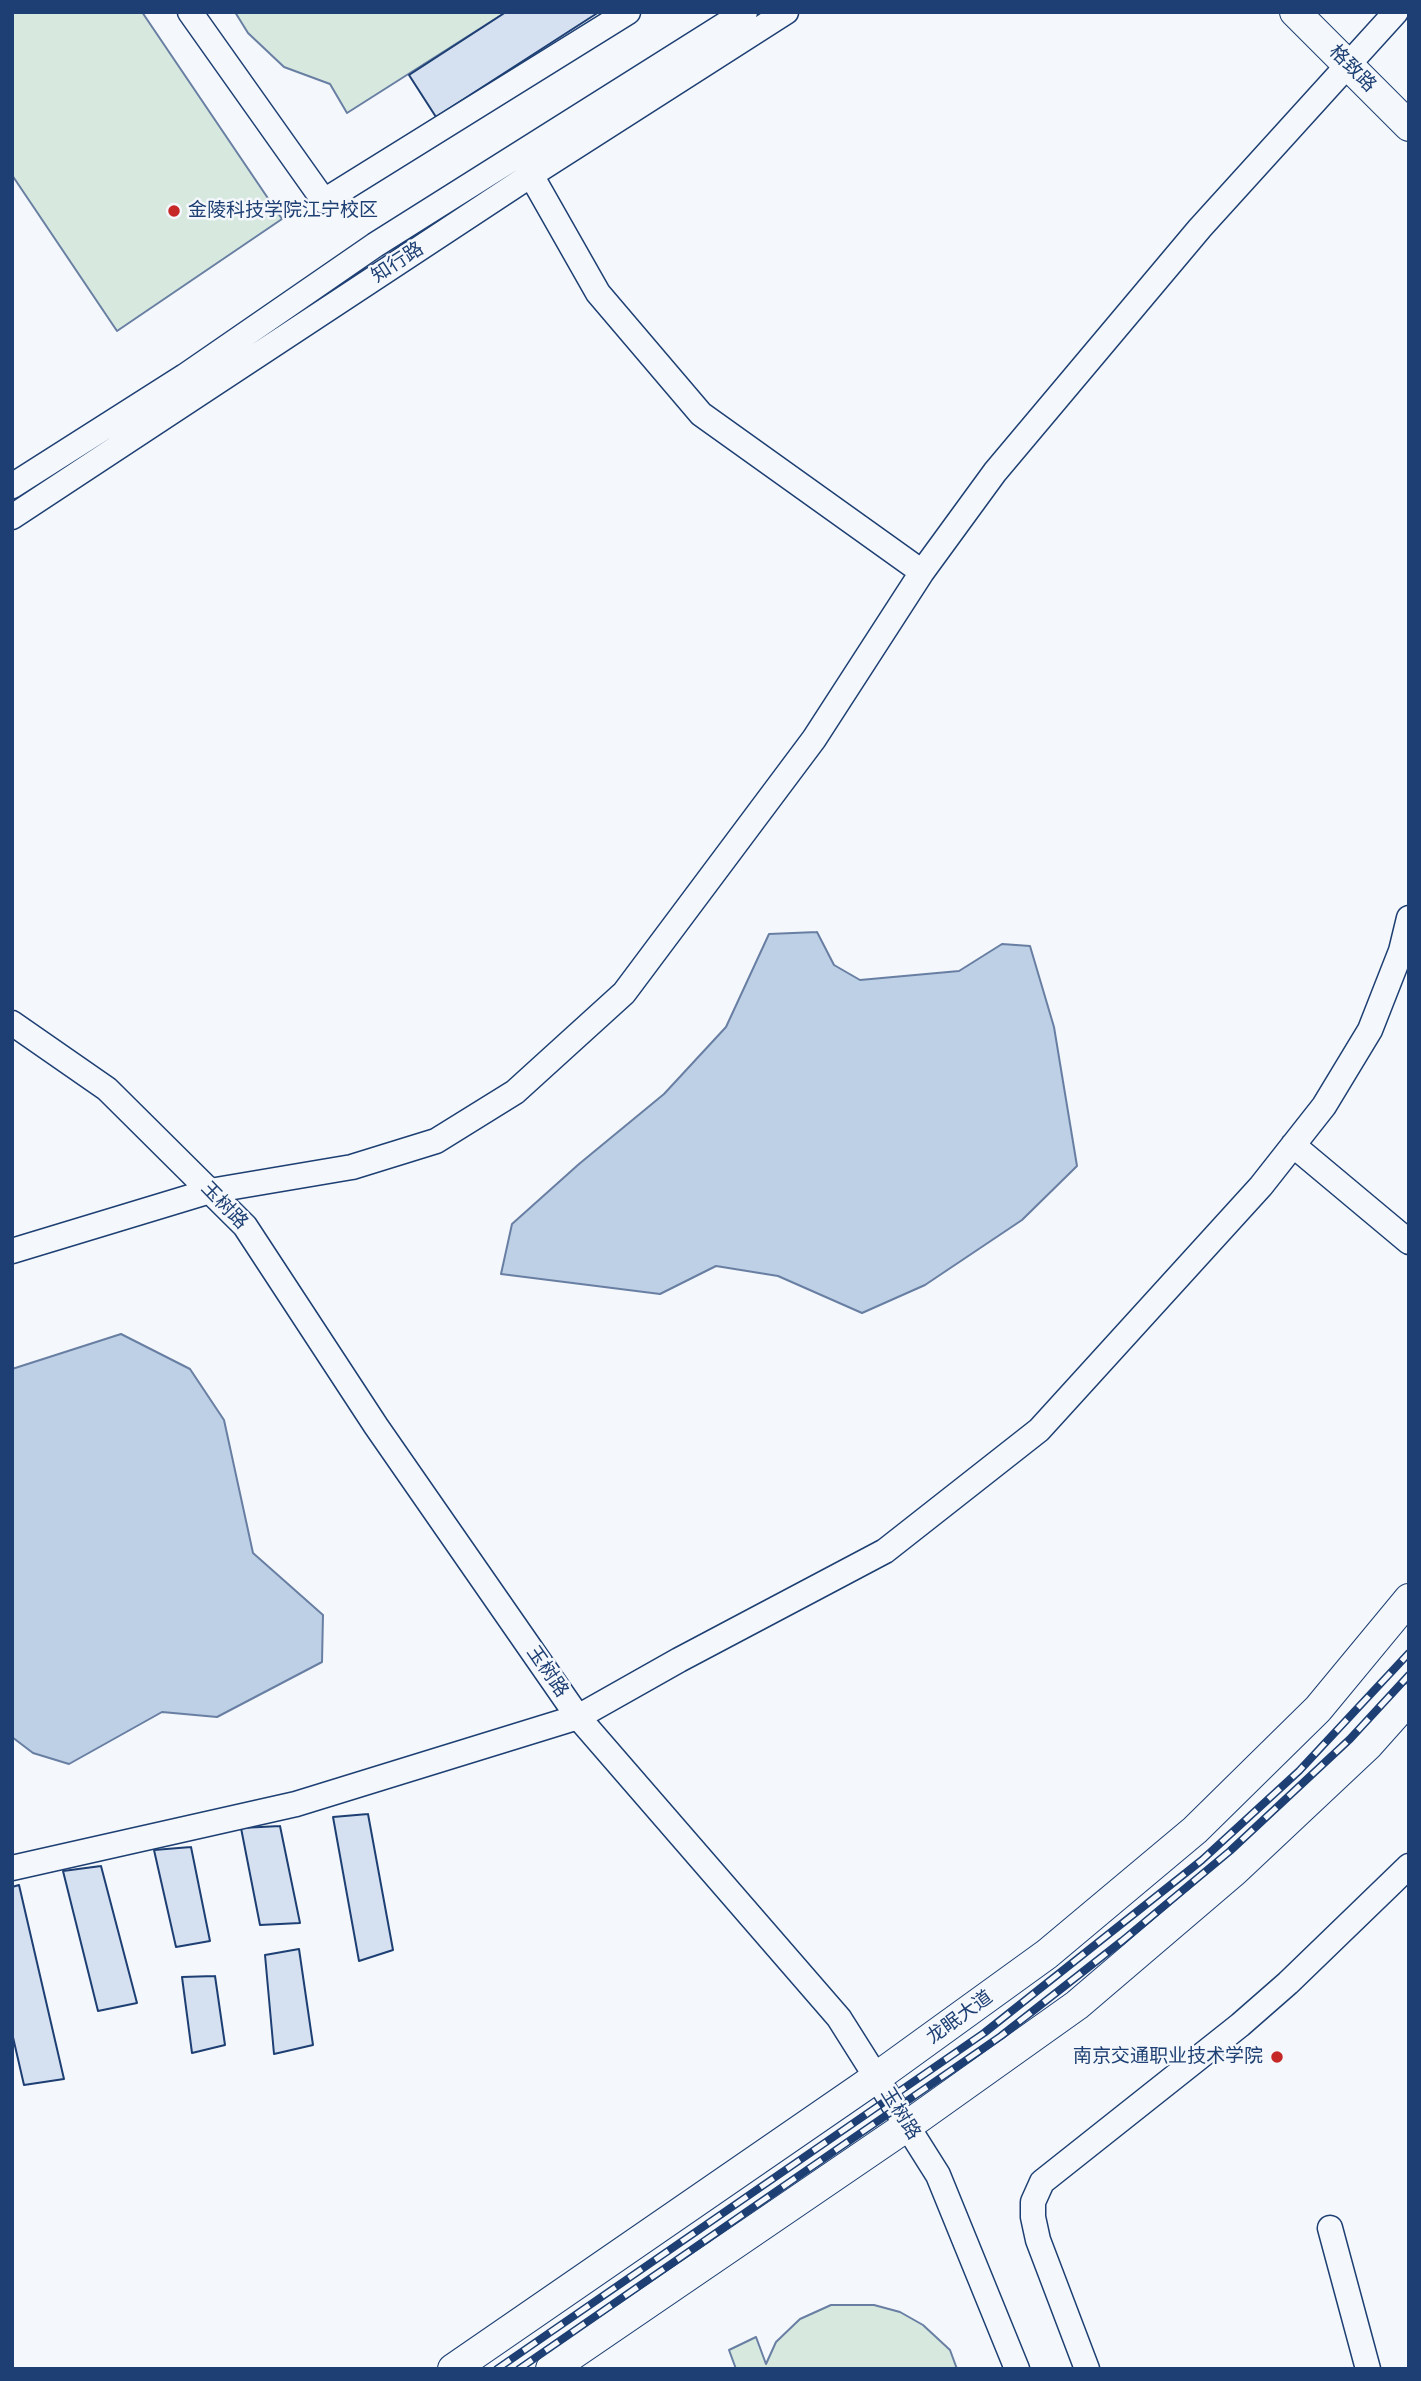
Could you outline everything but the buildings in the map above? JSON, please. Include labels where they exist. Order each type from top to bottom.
[{"type":"main road","name":"格致路","points":[[1296,12],[1409,126]]},
{"type":"main road","name":"龙眠大道","points":[[453,2369],[877,2077],[1048,1954],[1195,1830],[1318,1709],[1409,1599]]},
{"type":"main road","points":[[551,2369],[907,2126],[1077,2005],[1234,1871],[1368,1745],[1409,1699]]},
{"type":"street","points":[[190,12],[324,201],[628,12]]},
{"type":"street","name":"知行路","points":[[12,486],[185,376],[375,245],[745,12]]},
{"type":"street","name":"知行路","points":[[12,517],[531,175],[786,12]]},
{"type":"street","points":[[12,1251],[210,1191],[352,1167],[436,1140],[515,1092],[624,993],[814,739],[922,572],[995,472],[1199,228],[1396,12]]},
{"type":"street","points":[[531,175],[598,293],[701,414],[922,572]]},
{"type":"street","points":[[12,1868],[296,1804],[578,1717],[679,1660],[885,1551],[1039,1430],[1261,1186],[1324,1105],[1370,1030],[1401,951],[1409,918]]},
{"type":"street","name":"玉树路","points":[[12,1023],[107,1089],[245,1226],[376,1426],[578,1717],[839,2018],[938,2175],[1017,2369]]},
{"type":"street","points":[[1293,1145],[1409,1242]]},
{"type":"street","points":[[1087,2369],[1038,2240],[1033,2202],[1042,2182],[1240,2025],[1288,1983],[1409,1866]]},
{"type":"street","points":[[1330,2228],[1368,2369]]},
{"type":"shaded area","points":[[12,12],[142,12],[282,219],[117,331],[12,175]]},
{"type":"shaded area","points":[[235,12],[506,12],[347,113],[330,84],[284,67],[248,33]]},
{"type":"shaded area","points":[[831,2305],[874,2305],[900,2312],[923,2325],[950,2350],[957,2369],[736,2369],[729,2350],[756,2337],[766,2364],[776,2342],[800,2319]]},
{"type":"water","points":[[817,932],[834,965],[860,980],[959,971],[1002,944],[1030,946],[1054,1027],[1077,1166],[1022,1220],[925,1285],[862,1313],[778,1276],[716,1266],[660,1294],[501,1274],[512,1224],[664,1094],[726,1027],[769,934]]},
{"type":"water","points":[[121,1334],[190,1369],[224,1420],[253,1553],[323,1615],[322,1662],[217,1717],[162,1712],[69,1764],[33,1753],[12,1737],[12,1369]]},
{"type":"railway","points":[[497,2369],[984,2033],[1202,1860],[1299,1771],[1409,1653]]},
{"type":"railway","points":[[519,2369],[1001,2036],[1122,1941],[1230,1851],[1350,1739],[1409,1675]]},
{"type":"place","name":"金陵科技学院江宁校区","points":[[174,211]]},
{"type":"place","name":"南京交通职业技术学院","points":[[1277,2057]]}]
